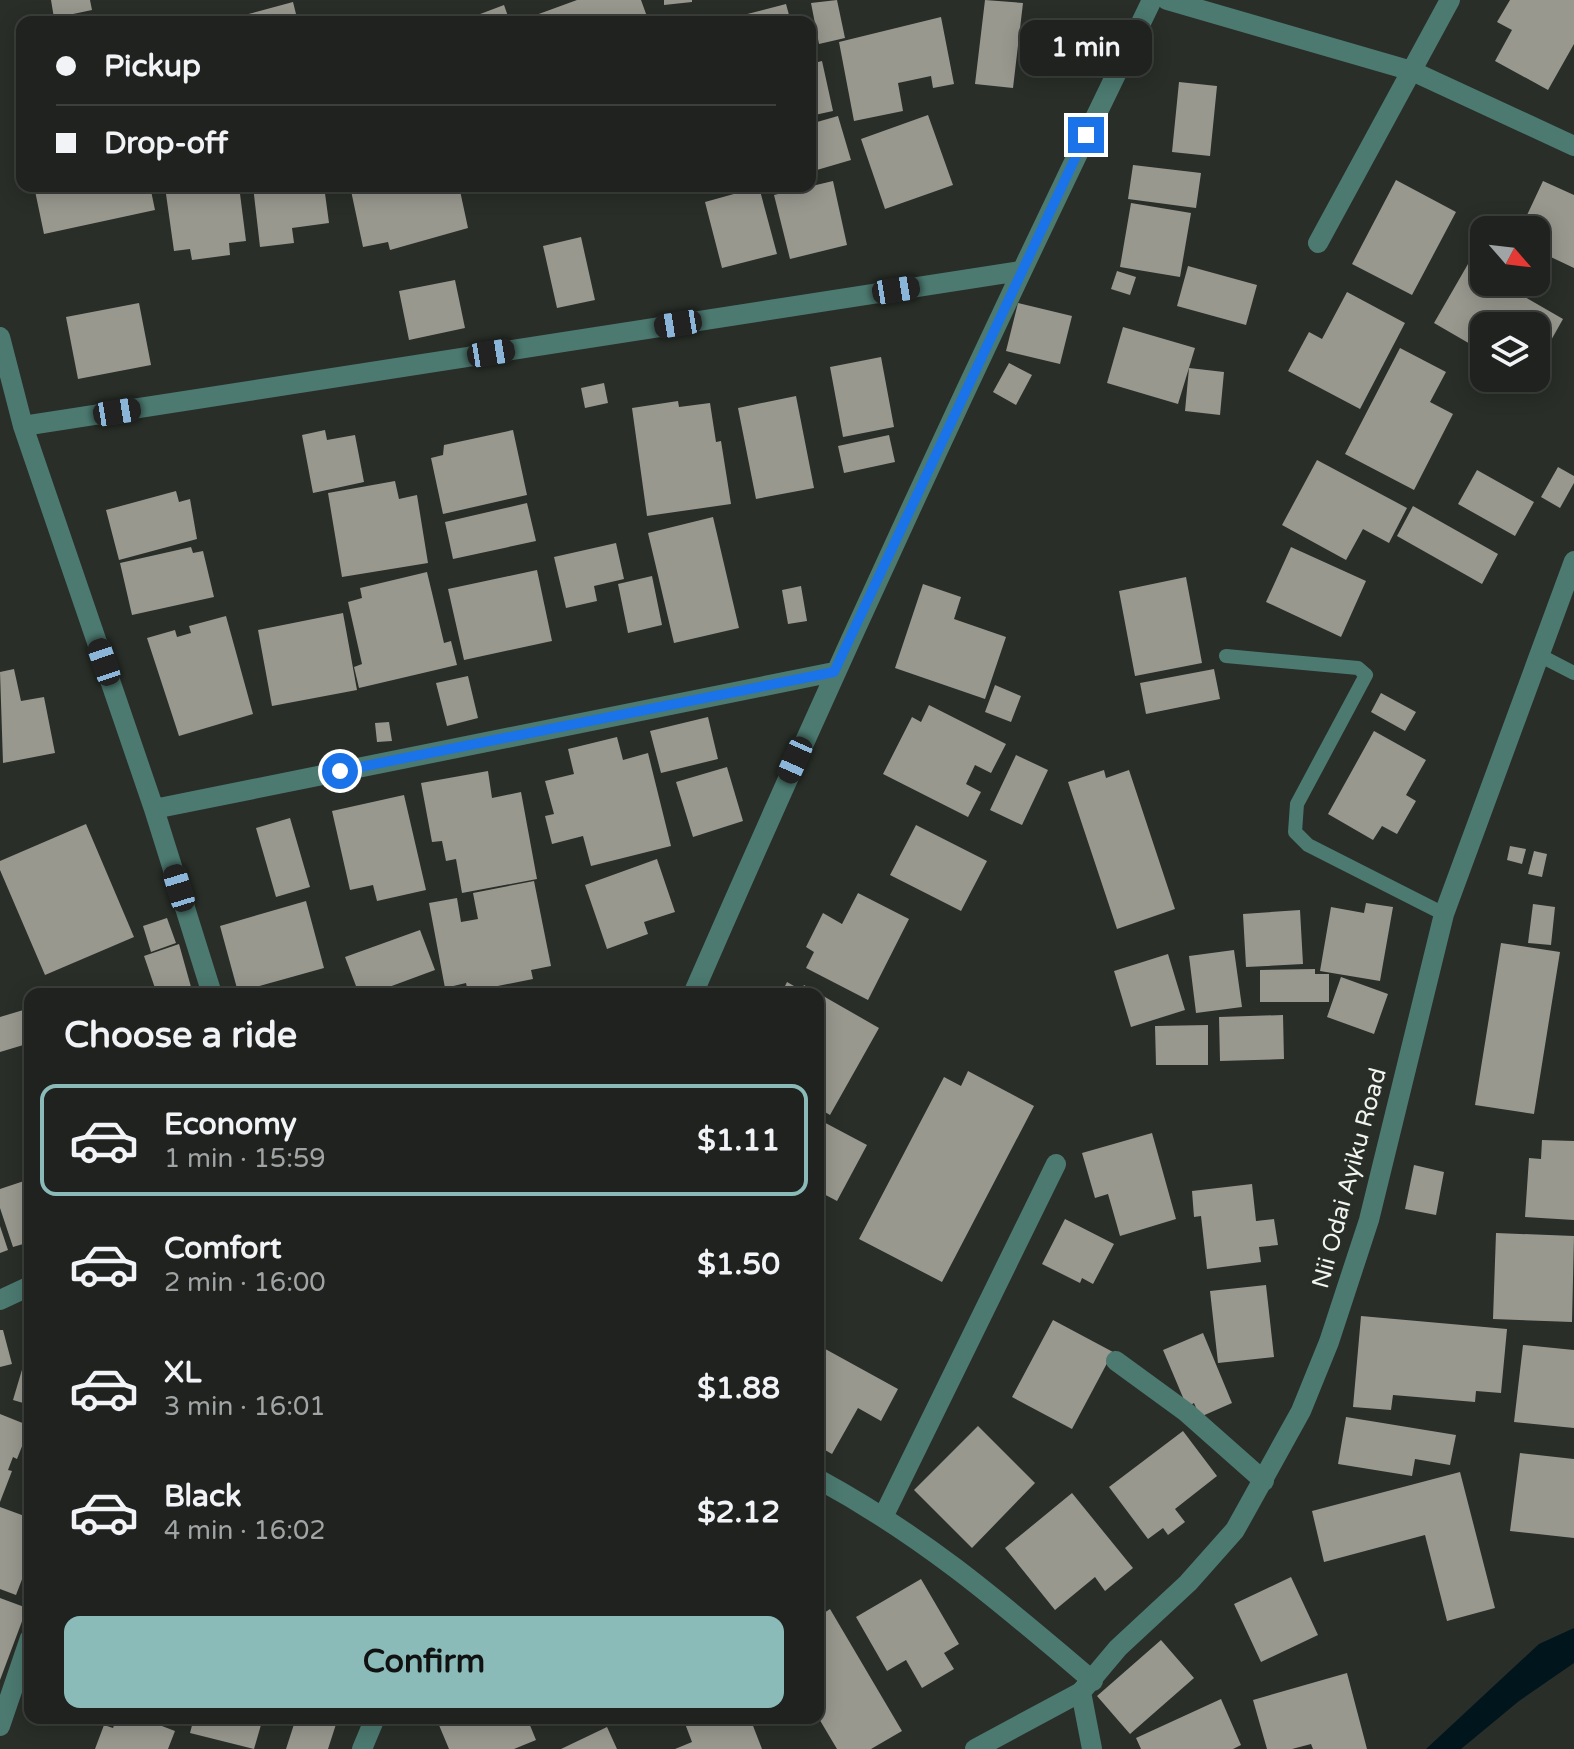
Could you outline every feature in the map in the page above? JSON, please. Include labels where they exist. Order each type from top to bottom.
[{"type":"street","points":[[696,988],[834,672],[1020,271],[1152,0]]},
{"type":"street","points":[[1167,0],[1412,71],[1574,146]]},
{"type":"street","points":[[1318,243],[1450,0]]},
{"type":"street","points":[[23,426],[1020,271]]},
{"type":"street","points":[[0,337],[23,426],[154,809],[210,988]]},
{"type":"street","name":"Nii Odai Ayiku Road","points":[[1087,1687],[1118,1648],[1188,1583],[1235,1530],[1301,1411],[1329,1342],[1369,1220],[1444,914],[1574,561]]},
{"type":"street","points":[[154,809],[834,672]]},
{"type":"street","points":[[884,1515],[1056,1164]]},
{"type":"street","points":[[0,1300],[24,1289]]},
{"type":"street","points":[[1116,1361],[1186,1412],[1264,1481]]},
{"type":"street","points":[[824,1482],[884,1515],[969,1575],[1087,1687],[1092,1749]]},
{"type":"street","points":[[0,1726],[24,1656]]},
{"type":"street","points":[[975,1749],[1087,1687]]},
{"type":"street","points":[[362,1749],[372,1724]]},
{"type":"lane","points":[[1539,655],[1574,673]]},
{"type":"lane","points":[[1226,656],[1358,668],[1366,675],[1297,804],[1295,832],[1308,845],[1444,914]]},
{"type":"water","points":[[1574,1628],[1574,1663],[1519,1701],[1461,1749],[1426,1749],[1539,1644]]},
{"type":"building","points":[[51,0],[90,0],[92,10],[54,16]]},
{"type":"building","points":[[577,0],[641,0],[647,16],[533,16]]},
{"type":"building","points":[[664,0],[692,0],[692,2],[664,5]]},
{"type":"building","points":[[837,0],[845,38],[819,44],[816,16],[811,3]]},
{"type":"building","points":[[985,0],[1023,3],[1013,88],[975,84]]},
{"type":"building","points":[[1510,0],[1574,0],[1574,44],[1548,90],[1495,61],[1512,30],[1497,22]]},
{"type":"building","points":[[293,2],[296,16],[241,16]]},
{"type":"building","points":[[786,4],[789,16],[739,16]]},
{"type":"building","points":[[504,5],[508,16],[475,16]]},
{"type":"building","points":[[941,17],[954,84],[933,88],[931,76],[898,83],[903,111],[854,121],[839,42]]},
{"type":"building","points":[[822,61],[833,111],[816,115],[816,62]]},
{"type":"building","points":[[1179,82],[1217,86],[1210,156],[1172,152]]},
{"type":"building","points":[[928,115],[953,185],[885,209],[861,139]]},
{"type":"building","points":[[838,116],[851,160],[816,170],[816,122]]},
{"type":"building","points":[[1133,165],[1201,173],[1196,208],[1128,199]]},
{"type":"building","points":[[1396,180],[1456,212],[1412,295],[1352,264]]},
{"type":"building","points":[[833,181],[847,245],[790,259],[774,195],[816,192],[816,185]]},
{"type":"building","points":[[1543,181],[1574,195],[1574,268],[1550,257],[1550,216],[1527,216]]},
{"type":"building","points":[[35,192],[151,192],[155,210],[44,234]]},
{"type":"building","points":[[240,192],[246,241],[229,243],[230,255],[192,260],[190,249],[174,251],[166,194]]},
{"type":"building","points":[[254,192],[325,192],[329,223],[292,228],[294,243],[260,247]]},
{"type":"building","points":[[351,192],[460,192],[468,228],[390,250],[388,242],[363,247]]},
{"type":"building","points":[[741,192],[760,192],[777,254],[722,268],[705,202]]},
{"type":"building","points":[[1131,203],[1191,213],[1180,277],[1120,267]]},
{"type":"building","points":[[581,237],[595,300],[557,308],[543,246]]},
{"type":"building","points":[[1468,264],[1470,296],[1523,296],[1563,319],[1550,342],[1550,312],[1470,312],[1470,344],[1434,323]]},
{"type":"building","points":[[1188,266],[1257,285],[1246,325],[1177,306]]},
{"type":"building","points":[[1117,271],[1136,277],[1130,295],[1111,289]]},
{"type":"building","points":[[455,280],[465,328],[409,340],[399,291]]},
{"type":"building","points":[[1347,292],[1405,323],[1360,409],[1288,371],[1309,332],[1322,339]]},
{"type":"building","points":[[139,303],[151,365],[78,379],[66,317]]},
{"type":"building","points":[[1018,303],[1072,316],[1060,364],[1006,351]]},
{"type":"building","points":[[1123,327],[1195,348],[1178,404],[1107,383]]},
{"type":"building","points":[[1400,348],[1446,372],[1430,402],[1453,414],[1414,490],[1345,454]]},
{"type":"building","points":[[881,357],[894,427],[843,437],[830,367]]},
{"type":"building","points":[[1009,363],[1032,375],[1016,405],[993,392]]},
{"type":"building","points":[[1189,368],[1224,372],[1220,415],[1185,411]]},
{"type":"building","points":[[604,383],[608,403],[585,408],[581,388]]},
{"type":"building","points":[[796,396],[814,488],[756,499],[738,408]]},
{"type":"building","points":[[678,401],[679,407],[710,403],[716,442],[721,441],[731,504],[647,516],[632,408]]},
{"type":"building","points":[[325,430],[327,440],[355,435],[364,482],[313,493],[302,435]]},
{"type":"building","points":[[513,430],[527,495],[443,514],[431,458],[443,455],[444,445]]},
{"type":"building","points":[[889,435],[895,462],[844,473],[838,446]]},
{"type":"building","points":[[1317,460],[1407,508],[1389,543],[1363,529],[1346,560],[1282,525]]},
{"type":"building","points":[[1558,467],[1574,476],[1574,483],[1560,508],[1541,497]]},
{"type":"building","points":[[1477,470],[1534,502],[1515,536],[1458,504]]},
{"type":"building","points":[[395,481],[399,499],[417,495],[428,563],[342,577],[328,493]]},
{"type":"building","points":[[176,491],[179,502],[190,499],[197,539],[119,560],[106,510]]},
{"type":"building","points":[[527,503],[536,541],[453,559],[445,522]]},
{"type":"building","points":[[1413,506],[1498,554],[1482,584],[1397,536]]},
{"type":"building","points":[[713,517],[739,628],[674,643],[648,533]]},
{"type":"building","points":[[616,543],[624,579],[594,586],[597,601],[566,608],[554,557]]},
{"type":"building","points":[[191,547],[193,553],[203,551],[214,597],[132,615],[120,563]]},
{"type":"building","points":[[1291,547],[1366,581],[1341,637],[1266,602]]},
{"type":"building","points":[[537,570],[552,641],[464,660],[448,589]]},
{"type":"building","points":[[427,572],[444,643],[451,641],[457,665],[359,688],[354,667],[362,664],[348,602],[362,598],[360,588]]},
{"type":"building","points":[[652,576],[662,625],[628,633],[618,584]]},
{"type":"building","points":[[1186,577],[1202,663],[1135,676],[1119,591]]},
{"type":"building","points":[[923,584],[961,597],[954,619],[1006,637],[985,699],[895,668]]},
{"type":"building","points":[[801,586],[807,621],[788,624],[782,590]]},
{"type":"building","points":[[343,613],[357,690],[272,706],[258,630]]},
{"type":"building","points":[[226,616],[253,714],[179,736],[147,638],[175,630],[177,637],[191,633],[189,626]]},
{"type":"building","points":[[14,669],[21,701],[44,697],[55,753],[3,763],[0,672]]},
{"type":"building","points":[[1214,669],[1220,699],[1146,714],[1140,683]]},
{"type":"building","points":[[468,676],[478,718],[447,726],[436,683]]},
{"type":"building","points":[[995,685],[1021,696],[1011,722],[985,712]]},
{"type":"building","points":[[1381,693],[1416,712],[1405,731],[1371,712]]},
{"type":"building","points":[[929,705],[1006,744],[991,773],[975,765],[966,784],[981,792],[968,817],[883,774],[912,717],[921,722]]},
{"type":"building","points":[[708,717],[718,759],[661,773],[650,731]]},
{"type":"building","points":[[389,722],[392,741],[377,742],[375,723]]},
{"type":"building","points":[[1374,731],[1426,760],[1406,795],[1416,801],[1397,834],[1382,826],[1373,840],[1328,814]]},
{"type":"building","points":[[617,737],[623,760],[648,753],[671,846],[591,866],[583,836],[552,844],[545,816],[554,814],[545,781],[574,774],[568,749]]},
{"type":"building","points":[[1016,755],[1048,770],[1022,825],[990,810]]},
{"type":"building","points":[[727,767],[743,821],[693,837],[676,782]]},
{"type":"building","points":[[1104,770],[1106,778],[1129,770],[1175,909],[1117,929],[1068,782]]},
{"type":"building","points":[[488,771],[492,798],[521,792],[537,879],[462,893],[456,859],[446,861],[442,841],[432,842],[421,783]]},
{"type":"building","points":[[404,795],[426,890],[377,901],[373,885],[350,890],[332,811]]},
{"type":"building","points":[[290,818],[310,887],[276,897],[256,828]]},
{"type":"building","points":[[86,824],[134,937],[45,975],[0,870],[0,861]]},
{"type":"building","points":[[916,825],[987,861],[961,911],[890,875]]},
{"type":"building","points":[[1510,846],[1526,849],[1522,864],[1507,860]]},
{"type":"building","points":[[1534,851],[1547,854],[1542,877],[1528,874]]},
{"type":"building","points":[[657,859],[675,912],[644,922],[648,934],[607,949],[585,885]]},
{"type":"building","points":[[534,881],[551,966],[531,970],[533,979],[488,988],[467,988],[466,983],[445,988],[429,903],[457,898],[461,922],[478,919],[473,893]]},
{"type":"building","points":[[858,893],[909,919],[868,1000],[806,968],[814,952],[806,947],[823,913],[842,924]]},
{"type":"building","points":[[306,901],[324,968],[252,988],[237,988],[220,926]]},
{"type":"building","points":[[1366,903],[1393,907],[1380,981],[1320,971],[1331,907],[1364,913]]},
{"type":"building","points":[[1533,904],[1555,907],[1551,945],[1528,943]]},
{"type":"building","points":[[1300,910],[1303,964],[1246,967],[1243,914]]},
{"type":"building","points":[[167,918],[176,943],[151,952],[143,926]]},
{"type":"building","points":[[420,930],[435,970],[386,988],[357,988],[345,957]]},
{"type":"building","points":[[1501,943],[1560,952],[1534,1114],[1475,1105]]},
{"type":"building","points":[[179,944],[191,988],[155,988],[144,956]]},
{"type":"building","points":[[1234,950],[1242,1007],[1196,1013],[1189,956]]},
{"type":"building","points":[[1168,954],[1185,1010],[1131,1027],[1114,971]]},
{"type":"building","points":[[1315,969],[1315,974],[1329,974],[1329,1002],[1260,1002],[1260,970]]},
{"type":"building","points":[[1341,977],[1388,994],[1374,1034],[1327,1017]]},
{"type":"building","points":[[787,982],[798,988],[784,988]]},
{"type":"building","points":[[824,996],[879,1028],[830,1115],[824,1112]]},
{"type":"building","points":[[24,1010],[24,1045],[0,1052],[0,1017]]},
{"type":"building","points":[[1283,1015],[1284,1059],[1220,1061],[1219,1017]]},
{"type":"building","points":[[1208,1025],[1208,1065],[1156,1065],[1155,1026]]},
{"type":"building","points":[[968,1071],[1034,1106],[942,1282],[859,1239],[944,1077],[961,1086]]},
{"type":"building","points":[[824,1122],[867,1145],[837,1201],[824,1194]]},
{"type":"building","points":[[1152,1133],[1176,1219],[1120,1236],[1108,1194],[1095,1198],[1082,1153]]},
{"type":"building","points":[[1542,1140],[1574,1141],[1574,1220],[1525,1217],[1529,1158],[1541,1159]]},
{"type":"building","points":[[1414,1165],[1444,1172],[1436,1215],[1405,1209]]},
{"type":"building","points":[[24,1181],[24,1244],[13,1247],[0,1208],[0,1189]]},
{"type":"building","points":[[1252,1184],[1256,1221],[1274,1219],[1278,1245],[1259,1247],[1261,1262],[1207,1269],[1201,1216],[1194,1217],[1192,1191]]},
{"type":"building","points":[[1065,1219],[1114,1244],[1093,1284],[1082,1278],[1080,1283],[1042,1264]]},
{"type":"building","points":[[0,1226],[8,1250],[0,1253]]},
{"type":"building","points":[[1496,1233],[1574,1236],[1572,1322],[1493,1319]]},
{"type":"building","points":[[1266,1285],[1274,1357],[1218,1363],[1210,1291]]},
{"type":"building","points":[[1361,1316],[1507,1329],[1501,1393],[1476,1391],[1475,1402],[1393,1395],[1391,1410],[1353,1407]]},
{"type":"building","points":[[1053,1320],[1113,1352],[1072,1429],[1012,1397]]},
{"type":"building","points":[[0,1330],[3,1330],[12,1364],[0,1367]]},
{"type":"building","points":[[1203,1333],[1232,1403],[1200,1417],[1194,1403],[1187,1407],[1163,1350]]},
{"type":"building","points":[[1523,1345],[1574,1350],[1574,1428],[1514,1422]]},
{"type":"building","points":[[824,1348],[898,1389],[881,1421],[858,1408],[832,1454],[824,1449]]},
{"type":"building","points":[[24,1363],[24,1403],[13,1400]]},
{"type":"building","points":[[0,1414],[24,1424],[24,1441],[17,1459],[13,1457],[8,1470],[12,1471],[0,1502]]},
{"type":"building","points":[[1346,1417],[1456,1435],[1450,1465],[1415,1459],[1412,1476],[1338,1464]]},
{"type":"building","points":[[978,1426],[1035,1483],[972,1548],[914,1490]]},
{"type":"building","points":[[1183,1431],[1217,1476],[1175,1509],[1185,1522],[1168,1535],[1163,1528],[1148,1539],[1109,1487]]},
{"type":"building","points":[[1520,1453],[1574,1459],[1574,1538],[1510,1531]]},
{"type":"building","points":[[1460,1472],[1495,1608],[1447,1621],[1425,1535],[1324,1562],[1312,1511]]},
{"type":"building","points":[[1072,1493],[1133,1568],[1105,1591],[1095,1577],[1055,1610],[1005,1548]]},
{"type":"building","points":[[0,1507],[24,1516],[24,1574],[16,1595],[0,1589]]},
{"type":"building","points":[[1291,1577],[1318,1635],[1261,1662],[1234,1604]]},
{"type":"building","points":[[921,1579],[959,1644],[944,1653],[954,1669],[922,1688],[906,1660],[887,1671],[856,1617]]},
{"type":"building","points":[[0,1598],[24,1607],[24,1616],[0,1680]]},
{"type":"building","points":[[830,1609],[902,1731],[871,1749],[837,1749],[822,1724],[824,1613]]},
{"type":"building","points":[[1161,1640],[1194,1678],[1130,1734],[1097,1696]]},
{"type":"building","points":[[1347,1673],[1367,1749],[1313,1749],[1311,1744],[1292,1749],[1267,1749],[1253,1700]]},
{"type":"building","points":[[1221,1699],[1241,1745],[1233,1749],[1141,1749],[1136,1738]]},
{"type":"building","points":[[115,1724],[157,1724],[175,1731],[168,1749],[95,1749],[104,1725],[113,1728]]},
{"type":"building","points":[[192,1724],[261,1724],[254,1749],[190,1733]]},
{"type":"building","points":[[294,1724],[336,1724],[328,1749],[286,1749]]},
{"type":"building","points":[[439,1724],[529,1724],[536,1740],[514,1749],[449,1749]]},
{"type":"building","points":[[685,1724],[752,1724],[762,1749],[675,1749],[692,1742]]},
{"type":"building","points":[[607,1727],[617,1749],[561,1749]]},
{"type":"route","points":[[340,771],[834,672],[1086,135]]}]
